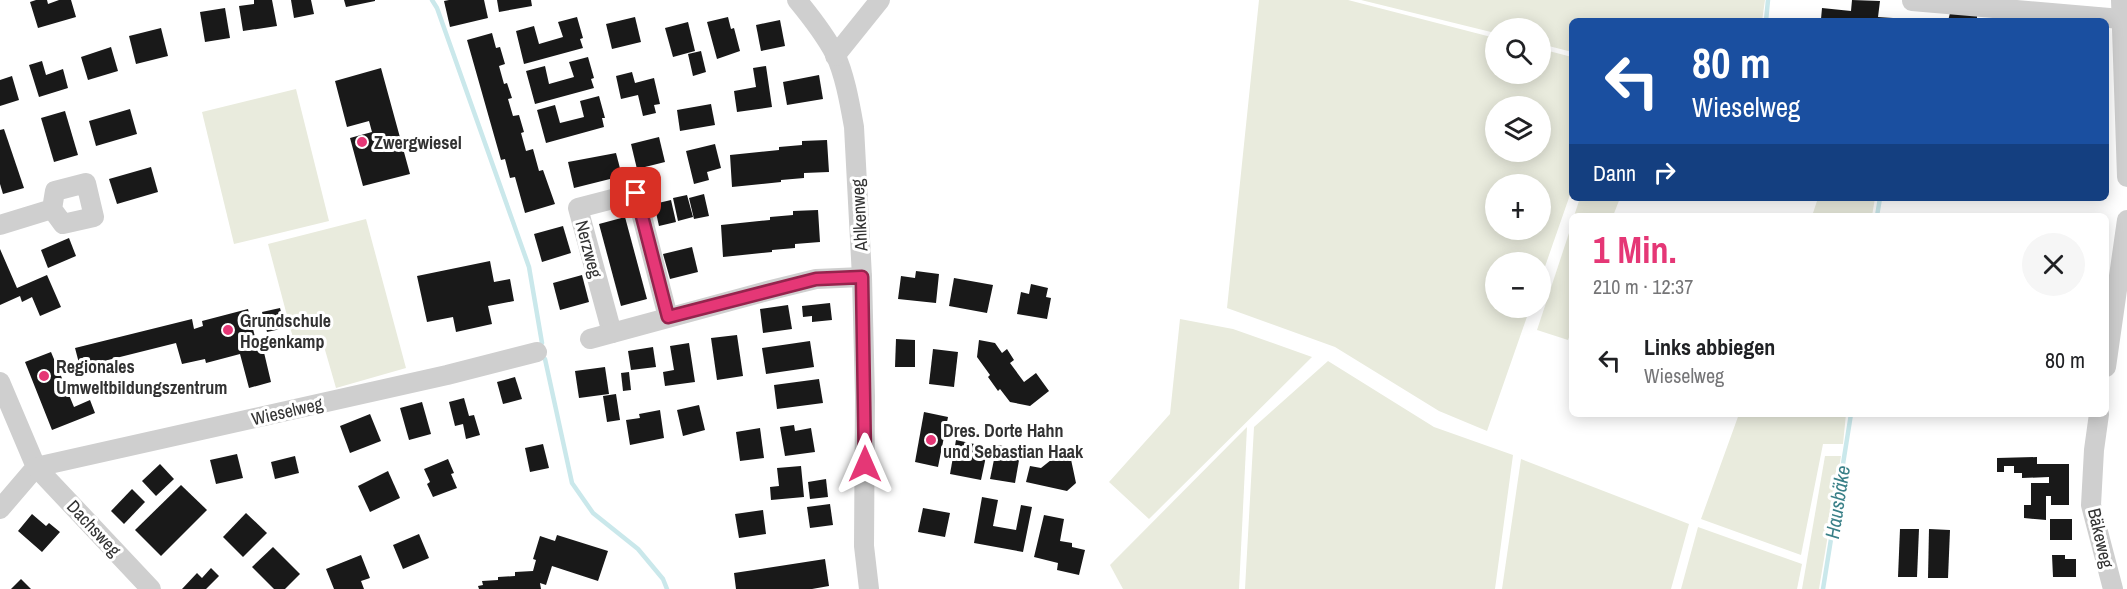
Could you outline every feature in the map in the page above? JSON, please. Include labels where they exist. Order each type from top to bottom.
[{"type":"street","name":"Ahlkenweg","points":[[797,0],[814,21],[835,56],[850,105],[854,127],[862,277],[865,397],[864,546],[869,589]]},
{"type":"street","points":[[835,56],[880,0]]},
{"type":"street","points":[[1912,1],[2121,9],[2127,177]]},
{"type":"street","name":"Nerzweg","points":[[612,333],[578,208],[636,193],[668,317]]},
{"type":"street","points":[[0,225],[52,208]]},
{"type":"street","points":[[2109,346],[2127,220]]},
{"type":"street","points":[[590,339],[816,279],[862,277]]},
{"type":"street","name":"Wieselweg","points":[[36,467],[447,375],[537,352]]},
{"type":"street","points":[[0,382],[36,467],[0,509]]},
{"type":"street","name":"Bäkeweg","points":[[2099,417],[2091,505],[2113,589]]},
{"type":"street","name":"Dachsweg","points":[[36,467],[151,589]]},
{"type":"shaded area","points":[[1259,0],[1348,0],[1485,35],[1485,84],[1551,84],[1551,52],[1569,56],[1569,198],[1550,252],[1485,252],[1485,318],[1527,318],[1487,431],[1439,411],[1335,347],[1227,308]]},
{"type":"shaded area","points":[[1361,0],[1765,0],[1762,18],[1569,18],[1569,51],[1551,47],[1551,18],[1485,18],[1485,31]]},
{"type":"shaded area","points":[[296,89],[329,221],[234,244],[202,112]]},
{"type":"shaded area","points":[[1579,201],[1619,201],[1614,213],[1575,213]]},
{"type":"shaded area","points":[[1817,201],[1874,201],[1872,213],[1813,213]]},
{"type":"shaded area","points":[[366,219],[406,368],[336,388],[321,336],[294,342],[268,244]]},
{"type":"shaded area","points":[[1569,233],[1569,337],[1568,340],[1537,330],[1541,318],[1551,318],[1551,288]]},
{"type":"shaded area","points":[[1180,319],[1233,329],[1312,357],[1149,519],[1109,482],[1170,414]]},
{"type":"shaded area","points":[[1328,361],[1434,427],[1513,455],[1495,589],[1245,589],[1254,427]]},
{"type":"shaded area","points":[[1738,417],[1846,417],[1843,444],[1823,444],[1801,555],[1701,519]]},
{"type":"shaded area","points":[[1247,427],[1239,589],[1123,589],[1110,565]]},
{"type":"shaded area","points":[[1825,456],[1841,456],[1819,589],[1802,589]]},
{"type":"shaded area","points":[[1521,459],[1689,524],[1671,589],[1502,589]]},
{"type":"shaded area","points":[[1698,527],[1802,564],[1797,589],[1681,589]]},
{"type":"building","points":[[47,0],[48,4],[59,0],[71,0],[76,17],[38,28],[30,2]]},
{"type":"building","points":[[254,0],[272,0],[277,26],[243,31],[239,6],[254,4]]},
{"type":"building","points":[[291,0],[311,0],[314,14],[294,18]]},
{"type":"building","points":[[344,0],[375,0],[375,1],[346,7]]},
{"type":"building","points":[[484,0],[488,18],[450,27],[444,1]]},
{"type":"building","points":[[497,0],[531,0],[532,6],[499,12]]},
{"type":"building","points":[[1852,0],[1880,1],[1878,17],[1893,18],[1821,18],[1822,8],[1851,11]]},
{"type":"building","points":[[225,8],[230,38],[205,42],[200,12]]},
{"type":"building","points":[[1950,13],[1977,16],[1977,18],[1949,18]]},
{"type":"building","points":[[577,17],[583,38],[580,39],[583,48],[524,64],[516,31],[534,26],[539,44],[563,37],[558,22]]},
{"type":"building","points":[[635,17],[641,42],[612,49],[606,24]]},
{"type":"building","points":[[728,17],[731,29],[734,28],[740,51],[717,59],[707,22]]},
{"type":"building","points":[[780,20],[785,46],[761,51],[756,25]]},
{"type":"building","points":[[688,22],[695,51],[673,57],[665,28]]},
{"type":"building","points":[[161,28],[168,56],[136,64],[129,36]]},
{"type":"building","points":[[492,33],[496,48],[500,47],[505,64],[499,66],[504,84],[507,83],[512,98],[508,99],[513,116],[519,115],[526,151],[533,149],[539,171],[543,170],[555,204],[525,213],[515,177],[510,178],[505,159],[501,160],[467,40]]},
{"type":"building","points":[[111,47],[118,71],[88,80],[81,57]]},
{"type":"building","points":[[701,51],[706,72],[693,76],[688,54]]},
{"type":"building","points":[[588,57],[594,78],[591,79],[594,88],[535,104],[526,71],[545,66],[549,84],[574,77],[569,62]]},
{"type":"building","points":[[42,61],[46,75],[63,69],[68,88],[39,97],[29,65]]},
{"type":"building","points":[[766,66],[772,107],[737,112],[734,91],[756,87],[753,68]]},
{"type":"building","points":[[381,68],[410,174],[363,186],[350,138],[372,132],[369,121],[347,127],[335,81]]},
{"type":"building","points":[[632,72],[635,83],[654,78],[660,104],[654,105],[656,113],[643,116],[638,95],[621,99],[616,76]]},
{"type":"building","points":[[819,75],[823,99],[787,105],[783,82]]},
{"type":"building","points":[[12,76],[19,100],[0,106],[0,80]]},
{"type":"building","points":[[599,96],[605,118],[602,118],[604,127],[546,143],[537,110],[555,105],[560,123],[584,117],[580,101]]},
{"type":"building","points":[[711,104],[715,125],[680,131],[677,110]]},
{"type":"building","points":[[130,109],[137,134],[96,146],[89,121]]},
{"type":"building","points":[[65,111],[78,155],[54,162],[41,118]]},
{"type":"building","points":[[4,129],[24,188],[3,194],[0,184],[0,130]]},
{"type":"building","points":[[659,137],[665,162],[637,169],[631,144]]},
{"type":"building","points":[[827,140],[829,172],[804,173],[804,178],[732,187],[730,155],[779,150],[779,147],[802,145],[802,141]]},
{"type":"building","points":[[715,144],[721,168],[707,172],[709,180],[694,184],[686,151]]},
{"type":"building","points":[[616,153],[622,176],[574,188],[568,162]]},
{"type":"building","points":[[151,167],[158,192],[117,204],[109,179]]},
{"type":"building","points":[[704,194],[709,216],[694,219],[689,198]]},
{"type":"building","points":[[687,195],[693,217],[678,221],[673,198]]},
{"type":"building","points":[[671,200],[676,222],[659,226],[654,204]]},
{"type":"building","points":[[818,210],[820,242],[795,244],[795,248],[772,250],[772,252],[723,257],[721,225],[770,220],[770,217],[793,215],[793,211]]},
{"type":"building","points":[[625,217],[647,299],[621,306],[599,224]]},
{"type":"building","points":[[563,226],[571,253],[542,262],[534,234]]},
{"type":"building","points":[[69,238],[76,256],[48,268],[41,250]]},
{"type":"building","points":[[692,247],[698,272],[670,279],[663,254]]},
{"type":"building","points":[[0,249],[17,288],[47,275],[61,307],[40,316],[32,297],[22,302],[20,296],[0,305]]},
{"type":"building","points":[[490,261],[494,282],[510,279],[514,301],[488,306],[492,324],[456,332],[453,317],[427,322],[417,276]]},
{"type":"building","points":[[916,271],[939,274],[936,303],[898,299],[901,276],[915,278]]},
{"type":"building","points":[[582,275],[589,302],[560,310],[553,283]]},
{"type":"building","points":[[954,278],[993,285],[987,313],[949,306]]},
{"type":"building","points":[[1031,284],[1048,288],[1046,297],[1051,298],[1047,319],[1017,314],[1021,292],[1029,294]]},
{"type":"building","points":[[830,303],[832,320],[812,322],[812,316],[803,317],[802,306]]},
{"type":"building","points":[[788,305],[792,329],[763,333],[760,309]]},
{"type":"building","points":[[280,308],[285,328],[267,332],[262,312]]},
{"type":"building","name":"Grundschule Hogenkamp","points":[[248,309],[257,345],[262,344],[271,382],[249,388],[240,354],[206,363],[205,359],[182,364],[176,343],[80,367],[75,348],[192,319],[194,329],[203,326],[202,321]]},
{"type":"building","points":[[737,335],[743,376],[717,380],[711,338]]},
{"type":"building","points":[[896,339],[915,340],[915,367],[895,367]]},
{"type":"building","points":[[979,340],[995,343],[1002,353],[1007,349],[1014,360],[1010,363],[1024,382],[1036,373],[1049,391],[1030,406],[1010,402],[1000,389],[998,391],[977,357]]},
{"type":"building","points":[[810,341],[814,367],[766,374],[762,348]]},
{"type":"building","points":[[689,343],[695,382],[665,386],[663,372],[674,370],[670,346]]},
{"type":"building","points":[[653,347],[656,367],[631,370],[628,351]]},
{"type":"building","points":[[933,349],[958,352],[954,387],[929,384]]},
{"type":"building","points":[[51,352],[74,407],[90,400],[95,413],[52,430],[25,362]]},
{"type":"building","points":[[605,367],[609,394],[579,398],[575,371]]},
{"type":"building","points":[[629,372],[631,390],[623,391],[621,373]]},
{"type":"building","points":[[515,377],[522,399],[503,404],[497,382]]},
{"type":"building","points":[[819,379],[823,403],[777,409],[774,385]]},
{"type":"building","points":[[616,394],[620,420],[607,422],[603,396]]},
{"type":"building","points":[[464,398],[469,416],[474,415],[480,435],[466,439],[463,424],[455,426],[449,402]]},
{"type":"building","points":[[422,402],[431,434],[409,440],[400,408]]},
{"type":"building","points":[[699,405],[705,430],[683,436],[677,410]]},
{"type":"building","points":[[660,410],[664,438],[630,445],[626,420],[640,418],[639,414]]},
{"type":"building","name":"Dres. Dorte Hahn und Sebastian Haak","points":[[924,412],[948,417],[938,467],[915,462]]},
{"type":"building","points":[[370,414],[381,441],[350,453],[340,426]]},
{"type":"building","points":[[794,425],[795,431],[811,428],[815,452],[785,456],[780,427]]},
{"type":"building","points":[[760,428],[764,458],[740,461],[736,432]]},
{"type":"building","points":[[956,440],[988,447],[981,480],[950,474]]},
{"type":"building","points":[[543,444],[549,468],[530,472],[525,448]]},
{"type":"building","points":[[997,445],[1021,449],[1015,483],[990,479]]},
{"type":"building","points":[[1069,450],[1076,483],[1067,491],[1026,482],[1030,466],[1041,468],[1051,460],[1049,453]]},
{"type":"building","points":[[237,454],[243,478],[216,484],[210,460]]},
{"type":"building","points":[[295,456],[299,473],[275,479],[271,462]]},
{"type":"building","points":[[2037,457],[2037,464],[2069,464],[2069,505],[2051,505],[2051,496],[2046,496],[2046,520],[2024,518],[2024,505],[2031,505],[2031,483],[2049,483],[2049,477],[2022,478],[2022,473],[2014,473],[2014,466],[2004,466],[2004,472],[1997,472],[1997,458]]},
{"type":"building","points":[[448,459],[457,488],[433,497],[424,469]]},
{"type":"building","points":[[160,464],[174,479],[156,496],[142,481]]},
{"type":"building","points":[[801,466],[804,497],[771,500],[770,487],[779,486],[777,468]]},
{"type":"building","points":[[388,471],[400,498],[370,512],[358,486]]},
{"type":"building","points":[[826,479],[828,497],[810,499],[808,482]]},
{"type":"building","points":[[181,485],[207,510],[161,556],[135,530]]},
{"type":"building","points":[[132,489],[145,502],[124,524],[111,511]]},
{"type":"building","points":[[982,497],[998,500],[993,526],[1016,530],[1021,505],[1032,507],[1023,552],[974,543]]},
{"type":"building","points":[[830,504],[833,525],[810,528],[807,507]]},
{"type":"building","points":[[923,508],[950,513],[945,537],[918,532]]},
{"type":"building","points":[[763,510],[766,534],[739,538],[735,514]]},
{"type":"building","points":[[246,513],[267,533],[243,557],[223,537]]},
{"type":"building","points":[[32,514],[46,526],[49,523],[60,532],[42,552],[18,531]]},
{"type":"building","points":[[1044,515],[1064,519],[1060,541],[1072,543],[1072,547],[1085,550],[1079,575],[1057,570],[1058,563],[1034,557]]},
{"type":"building","points":[[2050,519],[2072,519],[2072,540],[2050,540]]},
{"type":"building","points":[[1900,529],[1919,529],[1917,577],[1898,577]]},
{"type":"building","points":[[1929,529],[1950,530],[1948,578],[1928,578]]},
{"type":"building","points":[[419,534],[429,558],[403,569],[393,545]]},
{"type":"building","points":[[557,535],[608,551],[598,581],[552,566],[546,585],[540,583],[541,589],[479,589],[478,586],[483,585],[482,581],[515,576],[515,572],[533,571],[536,560],[533,559],[540,536],[555,541]]},
{"type":"building","points":[[273,547],[300,574],[285,589],[274,589],[252,567]]},
{"type":"building","points":[[361,555],[370,578],[361,581],[364,589],[334,589],[326,569]]},
{"type":"building","points":[[2052,555],[2065,555],[2065,559],[2076,559],[2076,577],[2053,577]]},
{"type":"building","points":[[825,559],[829,586],[812,589],[736,589],[734,573]]},
{"type":"building","points":[[211,568],[219,576],[206,589],[182,589],[197,573],[202,578]]},
{"type":"building","points":[[21,579],[31,589],[11,589]]},
{"type":"waterway","points":[[432,0],[437,8],[529,267],[542,343]]},
{"type":"waterway","name":"Hausbäke","points":[[1766,18],[1768,0]]},
{"type":"waterway","name":"Hausbäke","points":[[1878,213],[1880,201]]},
{"type":"waterway","points":[[545,359],[572,483],[593,513],[638,549],[663,579],[667,589]]},
{"type":"waterway","name":"Hausbäke","points":[[1823,589],[1851,417]]},
{"type":"place","name":"Zwergwiesel","points":[[362,142]]},
{"type":"place","name":"Grundschule Hogenkamp","points":[[228,330]]},
{"type":"place","name":"Regionales Umweltbildungszentrum","points":[[44,376]]},
{"type":"place","name":"Dres. Dorte Hahn und Sebastian Haak","points":[[931,440]]},
{"type":"route","points":[[636,193],[668,317],[816,279],[862,277],[865,464]]}]
